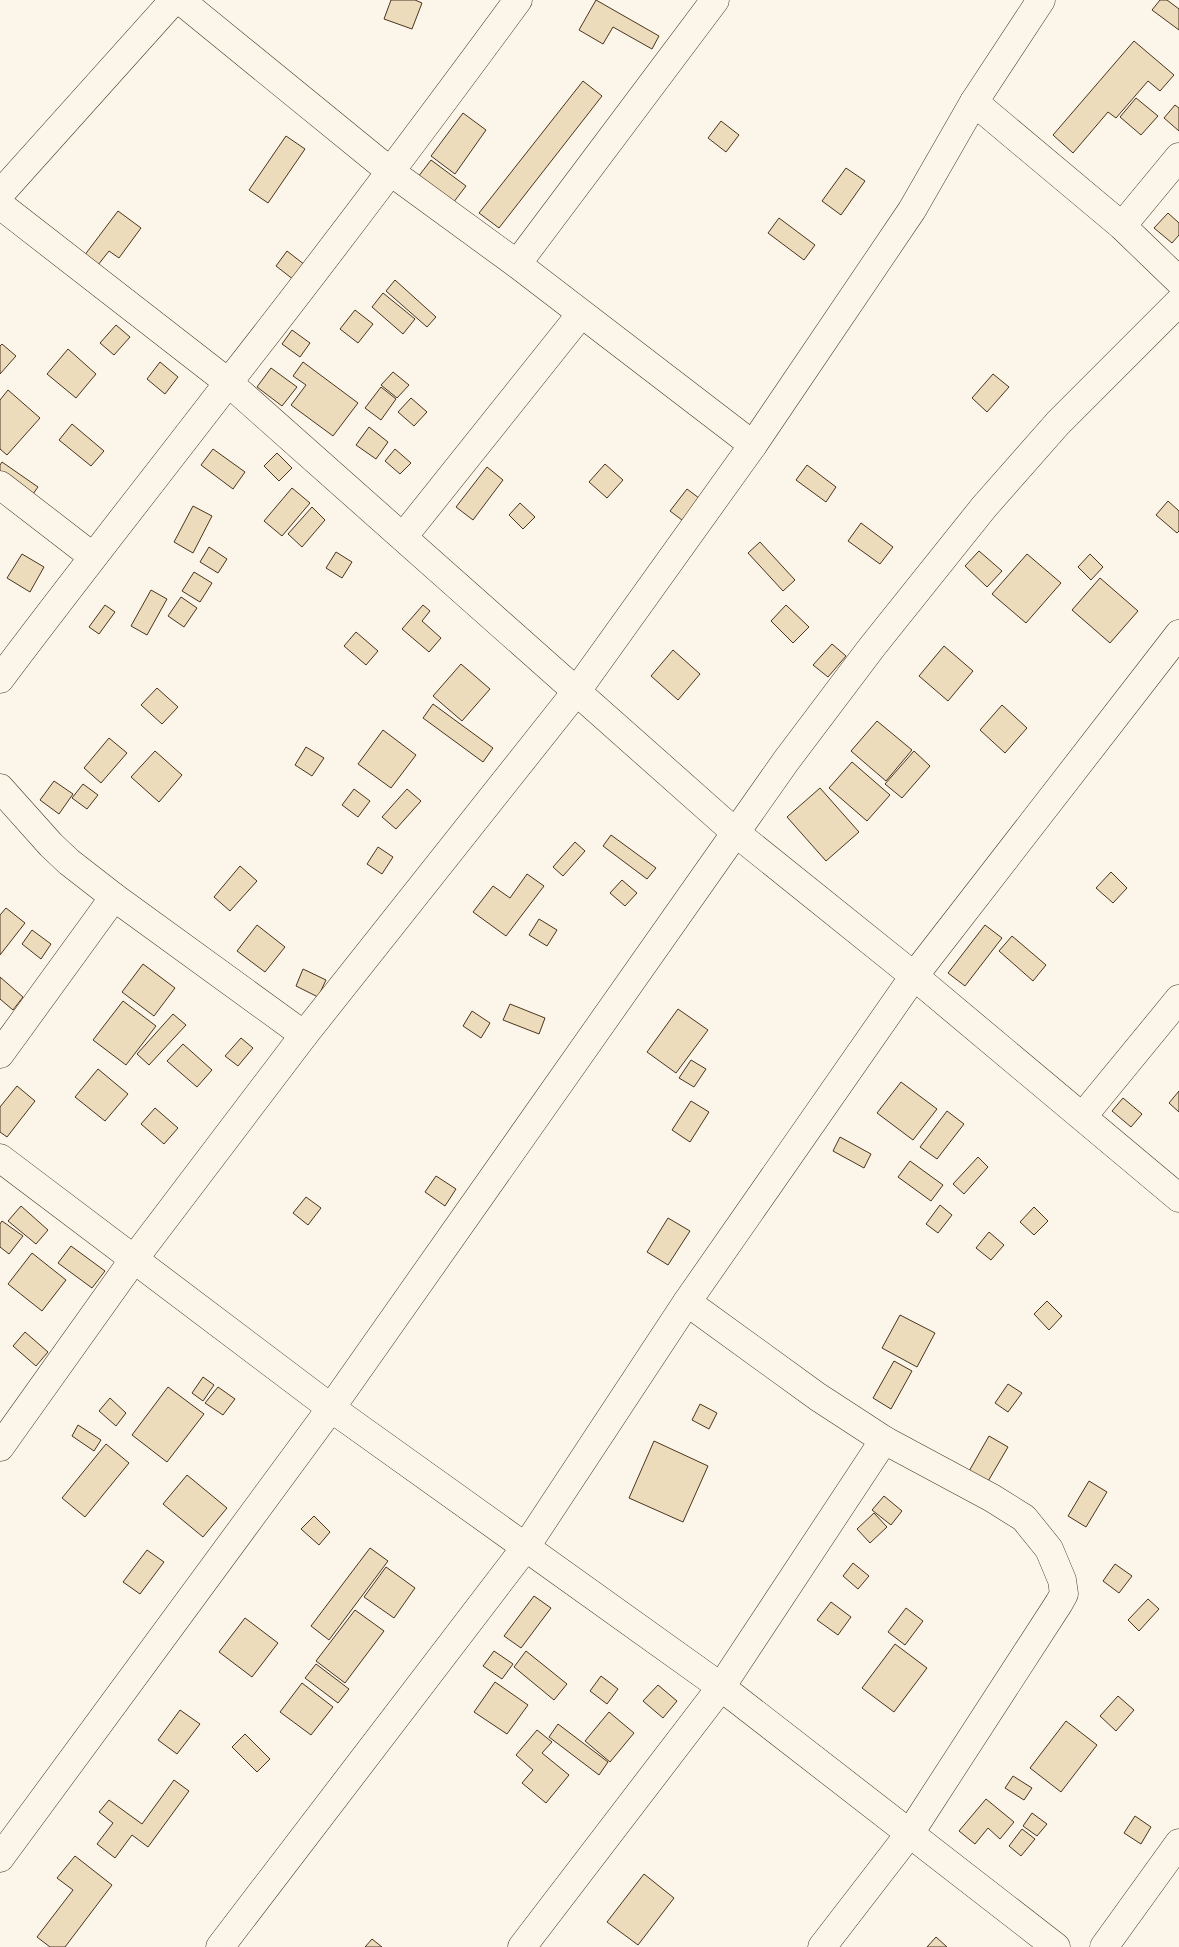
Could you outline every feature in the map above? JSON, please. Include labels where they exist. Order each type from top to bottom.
[{"type":"street","points":[[0,194],[174,0]]},
{"type":"street","points":[[180,0],[390,172],[517,264],[753,445]]},
{"type":"street","points":[[0,678],[92,556],[229,383],[518,0]]},
{"type":"street","points":[[517,264],[715,0]]},
{"type":"street","points":[[0,1447],[134,1259],[304,1035],[576,692],[753,445],[912,210],[974,102],[1042,0]]},
{"type":"street","points":[[974,102],[1122,226],[1179,281]]},
{"type":"street","points":[[1122,226],[1179,156]]},
{"type":"street","points":[[0,204],[229,383],[736,833],[914,976],[1179,1198]]},
{"type":"street","points":[[0,1858],[331,1408],[786,761],[872,647],[984,507],[1058,423],[1179,302]]},
{"type":"street","points":[[403,537],[581,314]]},
{"type":"street","points":[[0,484],[92,556]]},
{"type":"street","points":[[220,1947],[525,1548],[687,1302],[914,976],[1179,634]]},
{"type":"street","points":[[0,788],[50,845],[114,897],[304,1035]]},
{"type":"street","points":[[0,1054],[114,897]]},
{"type":"street","points":[[1083,1116],[1179,999]]},
{"type":"street","points":[[0,1158],[331,1408],[721,1687],[1056,1947]]},
{"type":"street","points":[[687,1302],[818,1397],[884,1440],[992,1498],[1024,1518],[1049,1549],[1062,1580],[1064,1594],[1059,1604],[910,1833],[822,1947]]},
{"type":"street","points":[[522,1947],[721,1687],[884,1440]]},
{"type":"street","points":[[1104,1947],[1179,1843]]},
{"type":"building","points":[[391,0],[415,0],[422,3],[412,29],[384,19]]},
{"type":"building","points":[[596,0],[659,36],[652,49],[613,27],[603,44],[579,30]]},
{"type":"building","points":[[1160,0],[1167,0],[1179,9],[1179,30],[1152,10]]},
{"type":"building","points":[[1134,41],[1174,75],[1160,91],[1148,81],[1116,118],[1108,112],[1073,153],[1053,135]]},
{"type":"building","points":[[583,81],[602,96],[499,228],[479,213]]},
{"type":"building","points":[[1136,98],[1158,116],[1141,135],[1120,117]]},
{"type":"building","points":[[1175,105],[1179,108],[1179,131],[1164,118]]},
{"type":"building","points":[[463,113],[486,130],[455,174],[431,156]]},
{"type":"building","points":[[721,121],[739,135],[726,152],[708,138]]},
{"type":"building","points":[[286,136],[305,149],[268,203],[249,190]]},
{"type":"building","points":[[431,160],[466,186],[453,203],[418,177]]},
{"type":"building","points":[[846,168],[865,181],[841,215],[822,201]]},
{"type":"building","points":[[118,211],[141,228],[119,258],[109,251],[94,270],[81,260]]},
{"type":"building","points":[[1168,213],[1179,223],[1179,235],[1172,243],[1154,228]]},
{"type":"building","points":[[779,218],[815,245],[804,260],[768,233]]},
{"type":"building","points":[[287,251],[305,265],[294,280],[276,266]]},
{"type":"building","points":[[395,280],[436,317],[427,327],[386,291]]},
{"type":"building","points":[[383,293],[415,319],[403,334],[372,307]]},
{"type":"building","points":[[355,310],[373,324],[358,343],[340,329]]},
{"type":"building","points":[[116,325],[130,337],[114,355],[100,343]]},
{"type":"building","points":[[292,330],[310,343],[300,357],[282,344]]},
{"type":"building","points":[[2,344],[16,356],[0,374],[0,346]]},
{"type":"building","points":[[68,349],[96,374],[76,398],[47,374]]},
{"type":"building","points":[[160,362],[178,377],[165,394],[147,379]]},
{"type":"building","points":[[303,362],[358,403],[333,436],[291,405],[306,385],[293,376]]},
{"type":"building","points":[[271,368],[297,387],[282,406],[257,387]]},
{"type":"building","points":[[393,372],[409,385],[397,398],[381,385]]},
{"type":"building","points":[[993,374],[1009,387],[987,412],[972,398]]},
{"type":"building","points":[[381,387],[396,399],[381,420],[365,408]]},
{"type":"building","points":[[8,390],[40,418],[7,455],[0,449],[0,400]]},
{"type":"building","points":[[411,398],[427,412],[414,426],[398,412]]},
{"type":"building","points":[[72,424],[104,451],[91,466],[59,440]]},
{"type":"building","points":[[369,427],[388,442],[376,459],[356,445]]},
{"type":"building","points":[[213,449],[245,472],[233,489],[201,465]]},
{"type":"building","points":[[395,449],[411,463],[400,474],[385,461]]},
{"type":"building","points":[[277,453],[292,468],[279,481],[264,466]]},
{"type":"building","points":[[2,462],[38,487],[25,505],[0,486],[0,465]]},
{"type":"building","points":[[605,464],[623,480],[607,498],[589,482]]},
{"type":"building","points":[[807,465],[836,487],[826,502],[796,480]]},
{"type":"building","points":[[487,467],[503,480],[473,520],[456,507]]},
{"type":"building","points":[[292,488],[310,503],[282,536],[264,521]]},
{"type":"building","points":[[687,489],[703,501],[686,523],[670,511]]},
{"type":"building","points":[[1168,501],[1179,511],[1179,531],[1177,533],[1156,515]]},
{"type":"building","points":[[520,503],[535,517],[523,529],[509,515]]},
{"type":"building","points":[[193,506],[212,516],[193,553],[174,542]]},
{"type":"building","points":[[312,507],[325,520],[302,547],[288,534]]},
{"type":"building","points":[[861,523],[893,547],[880,564],[848,541]]},
{"type":"building","points":[[760,542],[795,580],[783,591],[748,553]]},
{"type":"building","points":[[209,547],[227,559],[218,573],[200,562]]},
{"type":"building","points":[[979,551],[1002,571],[987,587],[965,566]]},
{"type":"building","points":[[336,552],[352,562],[342,578],[326,568]]},
{"type":"building","points":[[22,554],[44,567],[30,592],[7,578]]},
{"type":"building","points":[[1027,554],[1061,583],[1026,623],[992,594]]},
{"type":"building","points":[[1090,554],[1103,567],[1091,580],[1078,567]]},
{"type":"building","points":[[194,572],[212,583],[200,602],[182,591]]},
{"type":"building","points":[[1100,578],[1138,611],[1110,643],[1072,610]]},
{"type":"building","points":[[151,590],[167,599],[147,635],[131,626]]},
{"type":"building","points":[[181,597],[197,608],[184,627],[168,616]]},
{"type":"building","points":[[105,605],[115,612],[99,634],[89,627]]},
{"type":"building","points":[[423,605],[430,611],[422,621],[441,638],[429,652],[402,629]]},
{"type":"building","points":[[786,605],[809,627],[793,643],[771,621]]},
{"type":"building","points":[[356,632],[378,651],[366,665],[344,646]]},
{"type":"building","points":[[832,644],[846,656],[828,677],[813,665]]},
{"type":"building","points":[[944,646],[973,671],[948,701],[919,676]]},
{"type":"building","points":[[673,650],[700,674],[678,700],[651,676]]},
{"type":"building","points":[[461,664],[490,689],[462,721],[433,696]]},
{"type":"building","points":[[157,688],[178,707],[162,724],[141,705]]},
{"type":"building","points":[[433,704],[493,748],[483,762],[423,718]]},
{"type":"building","points":[[1002,705],[1027,728],[1005,753],[980,730]]},
{"type":"building","points":[[877,721],[912,750],[886,781],[851,751]]},
{"type":"building","points":[[383,730],[416,755],[391,788],[358,764]]},
{"type":"building","points":[[109,738],[127,753],[101,783],[84,768]]},
{"type":"building","points":[[306,747],[324,758],[312,776],[295,765]]},
{"type":"building","points":[[155,751],[182,775],[159,802],[131,777]]},
{"type":"building","points":[[914,751],[930,766],[902,798],[885,784]]},
{"type":"building","points":[[852,762],[890,795],[867,821],[829,788]]},
{"type":"building","points":[[54,781],[73,794],[59,814],[40,800]]},
{"type":"building","points":[[83,784],[98,795],[87,809],[72,798]]},
{"type":"building","points":[[820,788],[859,832],[826,861],[787,817]]},
{"type":"building","points":[[354,789],[370,801],[358,817],[342,805]]},
{"type":"building","points":[[407,789],[421,801],[396,829],[382,817]]},
{"type":"building","points":[[611,835],[656,868],[647,879],[603,846]]},
{"type":"building","points":[[575,842],[585,851],[563,876],[553,867]]},
{"type":"building","points":[[378,847],[393,857],[382,874],[367,864]]},
{"type":"building","points":[[240,866],[257,881],[230,911],[214,897]]},
{"type":"building","points":[[1111,872],[1127,888],[1113,903],[1096,888]]},
{"type":"building","points":[[527,874],[544,886],[506,936],[473,912],[493,886],[510,898]]},
{"type":"building","points":[[622,880],[637,893],[625,906],[610,893]]},
{"type":"building","points":[[6,908],[25,923],[0,955],[0,915]]},
{"type":"building","points":[[539,919],[557,930],[547,946],[529,935]]},
{"type":"building","points":[[257,925],[285,947],[265,972],[237,951]]},
{"type":"building","points":[[985,925],[1002,938],[965,986],[948,973]]},
{"type":"building","points":[[32,930],[51,944],[41,959],[22,944]]},
{"type":"building","points":[[1012,936],[1046,965],[1033,981],[999,951]]},
{"type":"building","points":[[143,964],[175,988],[154,1016],[122,992]]},
{"type":"building","points":[[303,969],[326,980],[318,997],[296,986]]},
{"type":"building","points":[[0,977],[23,997],[13,1010],[0,999]]},
{"type":"building","points":[[123,1001],[156,1026],[126,1065],[93,1040]]},
{"type":"building","points":[[510,1004],[545,1018],[539,1034],[503,1020]]},
{"type":"building","points":[[678,1009],[708,1030],[676,1073],[647,1052]]},
{"type":"building","points":[[472,1011],[490,1023],[481,1038],[463,1026]]},
{"type":"building","points":[[173,1014],[186,1025],[149,1065],[137,1054]]},
{"type":"building","points":[[241,1038],[253,1048],[238,1066],[225,1056]]},
{"type":"building","points":[[183,1044],[212,1070],[197,1087],[167,1061]]},
{"type":"building","points":[[691,1060],[706,1069],[694,1087],[679,1078]]},
{"type":"building","points":[[98,1069],[128,1094],[105,1121],[75,1097]]},
{"type":"building","points":[[901,1082],[937,1109],[913,1140],[877,1113]]},
{"type":"building","points":[[17,1086],[35,1101],[7,1137],[0,1132],[0,1107]]},
{"type":"building","points":[[1179,1091],[1179,1112],[1169,1103]]},
{"type":"building","points":[[1123,1098],[1142,1114],[1131,1127],[1112,1111]]},
{"type":"building","points":[[691,1101],[709,1112],[690,1142],[672,1130]]},
{"type":"building","points":[[155,1108],[178,1128],[164,1144],[141,1124]]},
{"type":"building","points":[[947,1111],[964,1124],[937,1159],[920,1147]]},
{"type":"building","points":[[840,1137],[871,1154],[864,1168],[833,1151]]},
{"type":"building","points":[[978,1157],[988,1167],[964,1194],[953,1184]]},
{"type":"building","points":[[910,1161],[943,1185],[931,1201],[898,1177]]},
{"type":"building","points":[[436,1176],[456,1189],[445,1206],[425,1192]]},
{"type":"building","points":[[306,1197],[321,1208],[308,1225],[293,1213]]},
{"type":"building","points":[[940,1205],[952,1215],[938,1233],[926,1224]]},
{"type":"building","points":[[21,1206],[48,1230],[36,1244],[8,1221]]},
{"type":"building","points":[[1034,1207],[1048,1221],[1034,1235],[1020,1222]]},
{"type":"building","points":[[668,1218],[690,1231],[668,1265],[647,1252]]},
{"type":"building","points":[[2,1221],[23,1236],[9,1254],[0,1247],[0,1224]]},
{"type":"building","points":[[989,1232],[1004,1245],[991,1260],[976,1248]]},
{"type":"building","points":[[71,1246],[105,1271],[92,1288],[58,1263]]},
{"type":"building","points":[[32,1253],[66,1280],[42,1311],[8,1284]]},
{"type":"building","points":[[1047,1301],[1062,1316],[1049,1330],[1034,1314]]},
{"type":"building","points":[[900,1315],[935,1333],[917,1367],[882,1348]]},
{"type":"building","points":[[25,1332],[48,1352],[36,1366],[13,1346]]},
{"type":"building","points":[[894,1361],[912,1371],[891,1409],[873,1398]]},
{"type":"building","points":[[203,1377],[214,1385],[203,1401],[192,1393]]},
{"type":"building","points":[[1008,1384],[1022,1393],[1008,1412],[995,1403]]},
{"type":"building","points":[[168,1387],[204,1414],[167,1462],[132,1435]]},
{"type":"building","points":[[218,1387],[235,1399],[223,1415],[205,1403]]},
{"type":"building","points":[[110,1398],[126,1413],[116,1426],[99,1411]]},
{"type":"building","points":[[700,1404],[717,1413],[709,1429],[692,1420]]},
{"type":"building","points":[[78,1425],[101,1440],[94,1451],[72,1436]]},
{"type":"building","points":[[989,1436],[1008,1447],[987,1483],[968,1473]]},
{"type":"building","points":[[654,1441],[708,1466],[683,1522],[629,1498]]},
{"type":"building","points":[[106,1444],[129,1463],[85,1517],[62,1498]]},
{"type":"building","points":[[187,1475],[227,1508],[203,1537],[163,1504]]},
{"type":"building","points":[[1089,1481],[1107,1492],[1086,1527],[1068,1516]]},
{"type":"building","points":[[884,1496],[902,1511],[891,1525],[872,1510]]},
{"type":"building","points":[[874,1513],[887,1527],[870,1543],[857,1529]]},
{"type":"building","points":[[314,1516],[330,1532],[319,1545],[301,1529]]},
{"type":"building","points":[[370,1548],[388,1561],[329,1640],[311,1626]]},
{"type":"building","points":[[147,1550],[164,1562],[140,1594],[123,1582]]},
{"type":"building","points":[[853,1563],[869,1576],[858,1589],[843,1576]]},
{"type":"building","points":[[1115,1564],[1132,1576],[1119,1593],[1103,1581]]},
{"type":"building","points":[[386,1567],[415,1588],[394,1618],[364,1597]]},
{"type":"building","points":[[534,1596],[551,1608],[521,1648],[504,1636]]},
{"type":"building","points":[[1148,1599],[1159,1609],[1139,1631],[1128,1620]]},
{"type":"building","points":[[831,1602],[851,1617],[838,1635],[817,1620]]},
{"type":"building","points":[[906,1608],[923,1621],[905,1645],[888,1632]]},
{"type":"building","points":[[355,1610],[384,1631],[345,1683],[316,1661]]},
{"type":"building","points":[[245,1618],[278,1643],[252,1677],[219,1652]]},
{"type":"building","points":[[895,1644],[927,1668],[894,1712],[862,1688]]},
{"type":"building","points":[[494,1651],[513,1664],[502,1679],[483,1666]]},
{"type":"building","points":[[526,1651],[567,1684],[554,1700],[514,1667]]},
{"type":"building","points":[[316,1664],[349,1689],[338,1703],[305,1678]]},
{"type":"building","points":[[601,1676],[618,1689],[607,1704],[590,1691]]},
{"type":"building","points":[[495,1682],[528,1705],[507,1734],[474,1712]]},
{"type":"building","points":[[302,1683],[333,1707],[311,1735],[280,1712]]},
{"type":"building","points":[[658,1685],[677,1701],[663,1718],[643,1701]]},
{"type":"building","points":[[1118,1696],[1134,1710],[1116,1731],[1100,1716]]},
{"type":"building","points":[[180,1710],[200,1724],[177,1754],[158,1740]]},
{"type":"building","points":[[609,1712],[634,1733],[610,1762],[585,1741]]},
{"type":"building","points":[[1066,1721],[1097,1745],[1061,1792],[1030,1768]]},
{"type":"building","points":[[558,1724],[608,1762],[599,1775],[549,1737]]},
{"type":"building","points":[[537,1730],[552,1742],[542,1753],[569,1775],[546,1803],[522,1783],[533,1770],[516,1755]]},
{"type":"building","points":[[245,1734],[270,1759],[257,1772],[232,1747]]},
{"type":"building","points":[[1013,1776],[1032,1788],[1024,1800],[1005,1788]]},
{"type":"building","points":[[174,1780],[189,1791],[148,1847],[132,1835],[115,1858],[97,1844],[113,1823],[99,1812],[109,1800],[142,1824]]},
{"type":"building","points":[[986,1799],[1014,1822],[1000,1839],[988,1828],[975,1844],[959,1831]]},
{"type":"building","points":[[1032,1813],[1047,1824],[1037,1836],[1023,1826]]},
{"type":"building","points":[[1135,1816],[1151,1827],[1141,1844],[1124,1833]]},
{"type":"building","points":[[1022,1829],[1035,1839],[1021,1856],[1009,1846]]},
{"type":"building","points":[[75,1856],[112,1885],[65,1947],[50,1947],[37,1937],[73,1890],[57,1878]]},
{"type":"building","points":[[644,1874],[674,1898],[638,1945],[607,1922]]},
{"type":"building","points":[[936,1937],[947,1947],[927,1947]]},
{"type":"building","points":[[372,1939],[382,1947],[365,1947]]}]
